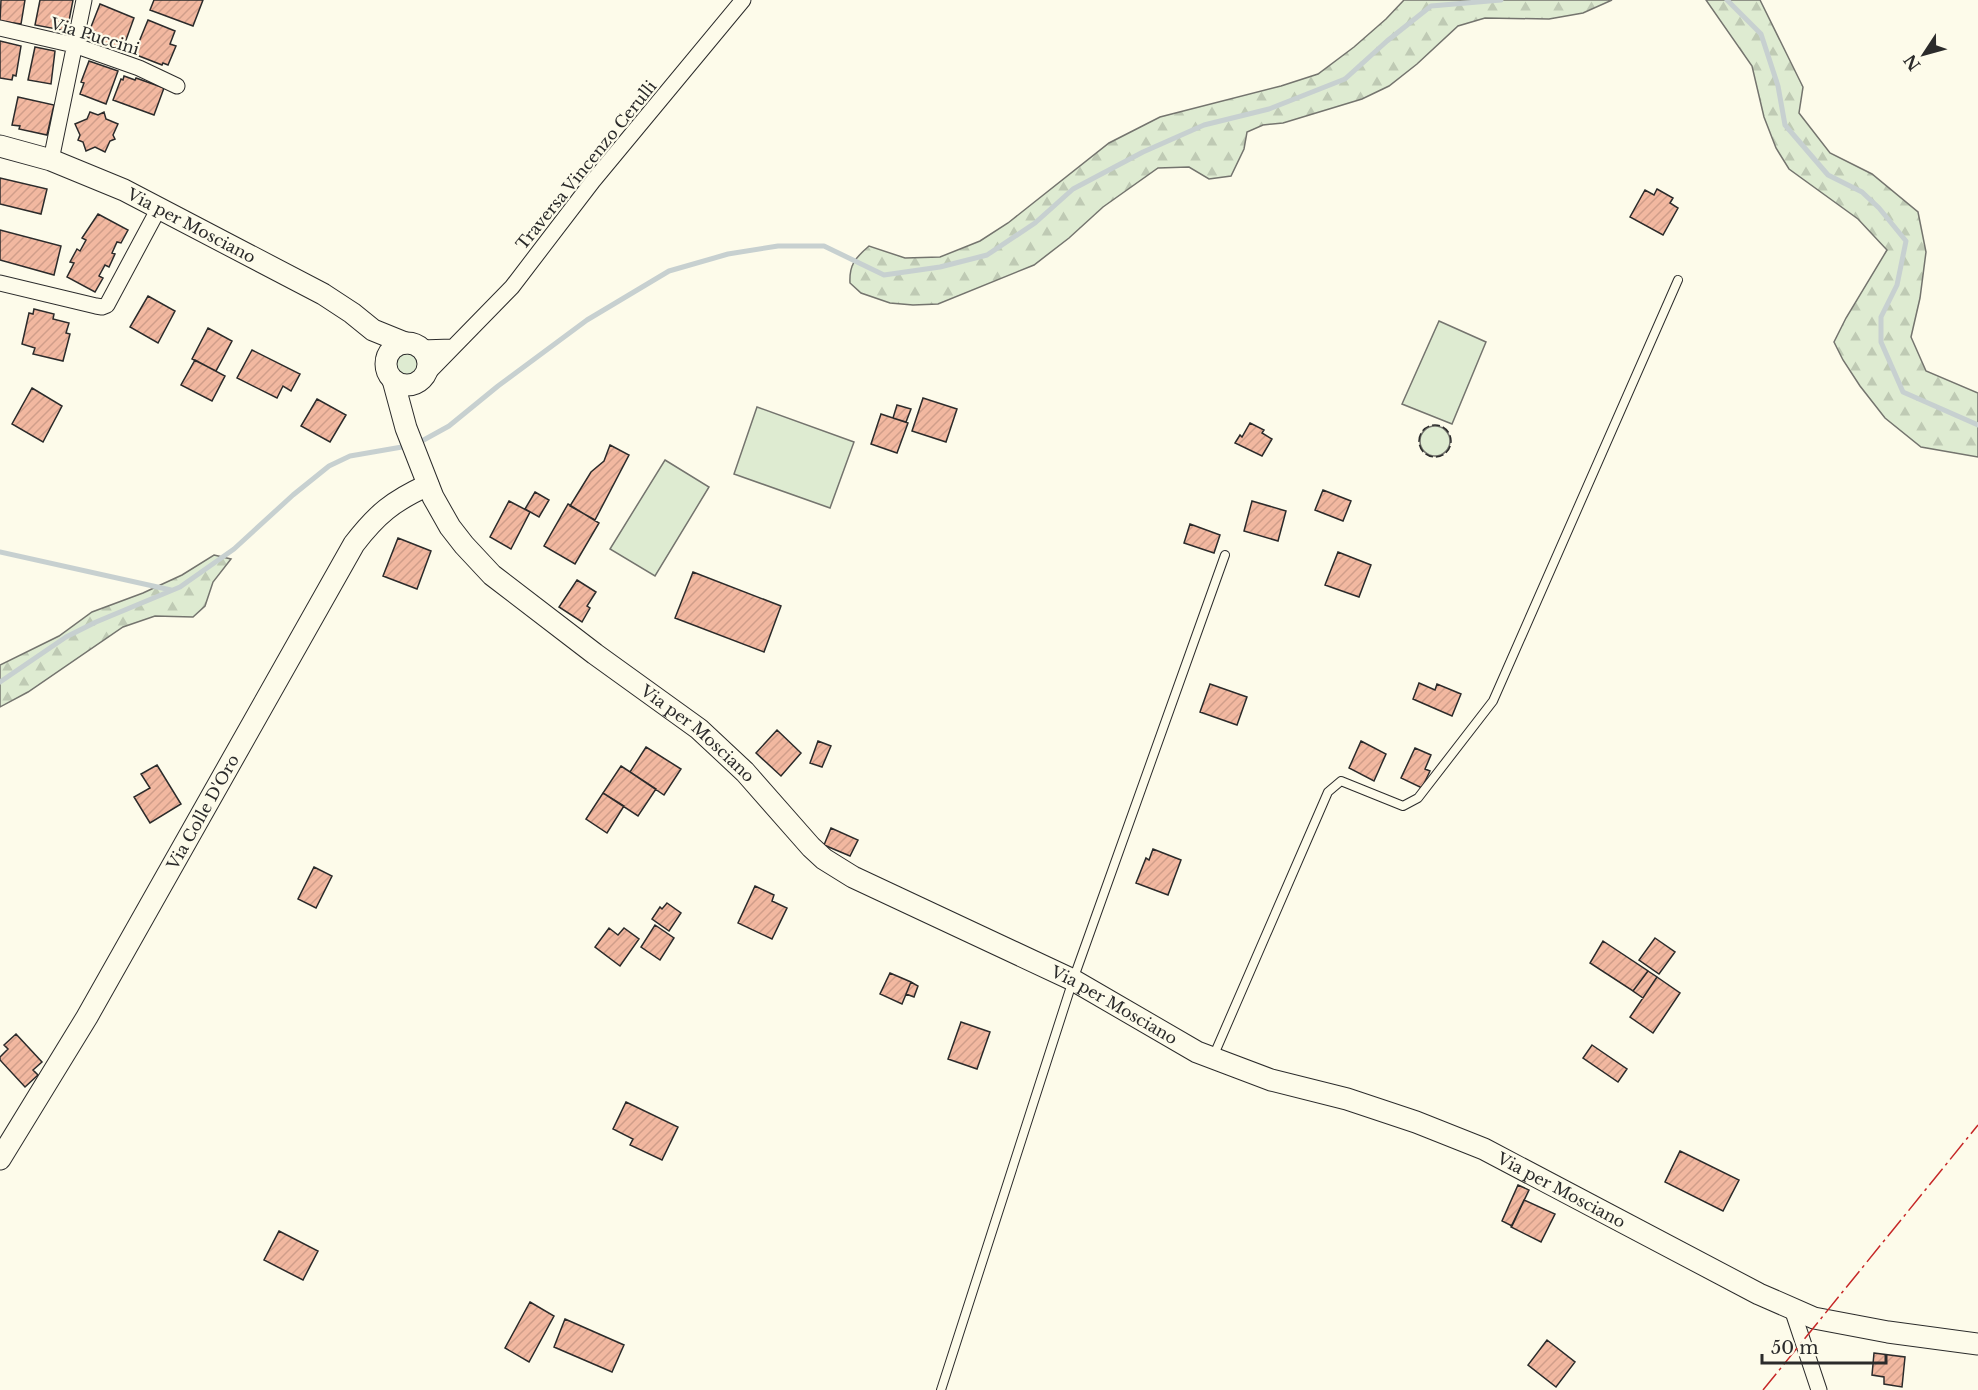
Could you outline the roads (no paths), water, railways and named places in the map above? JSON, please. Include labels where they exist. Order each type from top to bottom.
[{"type":"main road","name":"Via per Mosciano","points":[[0,146],[51,160],[159,208],[323,294],[373,330],[413,345]]},
{"type":"main road","name":"Via per Mosciano","points":[[373,330],[390,371],[406,428],[428,485],[450,527],[464,545],[492,575],[595,654],[699,729],[745,771],[824,860],[853,877],[1073,980],[1197,1052],[1271,1080],[1347,1099],[1416,1122],[1484,1149],[1759,1294],[1792,1309],[1814,1318],[1888,1332],[1978,1344]]},
{"type":"main road","points":[[406,428],[416,394],[425,376],[429,359],[413,345],[394,346],[390,350],[390,371],[405,386],[425,376]]},
{"type":"main road","name":"Via Colle D'Oro","points":[[0,1160],[87,1017],[354,544],[370,522],[385,510],[428,485]]},
{"type":"street","points":[[51,160],[84,0]]},
{"type":"street","name":"Traversa Vincenzo Cerulli","points":[[425,376],[512,287],[593,181],[743,0]]},
{"type":"street","name":"Via Puccini","points":[[0,28],[74,45],[139,68],[177,86]]},
{"type":"street","points":[[0,283],[96,306],[107,305],[159,208]]},
{"type":"street","points":[[413,345],[452,347]]},
{"type":"street","points":[[1792,1309],[1819,1390]]},
{"type":"lane","points":[[1213,1058],[1329,792],[1341,781],[1403,806],[1418,798],[1492,701],[1678,280]]},
{"type":"lane","points":[[941,1390],[1073,980],[1225,555]]},
{"type":"waterway","points":[[420,442],[449,426],[498,386],[587,320],[669,271],[728,254],[778,246],[824,246],[884,275],[940,267],[987,255],[1035,223],[1073,189],[1143,152],[1204,125],[1269,109],[1345,79],[1431,6],[1501,0]]},
{"type":"waterway","points":[[1727,0],[1761,34],[1778,86],[1785,125],[1828,175],[1862,192],[1879,208],[1906,241],[1897,285],[1881,317],[1881,342],[1903,392],[1978,425]]},
{"type":"waterway","points":[[0,682],[66,637],[180,587],[234,549],[293,495],[329,466],[350,456],[402,447]]},
{"type":"waterway","points":[[0,552],[171,590]]}]
